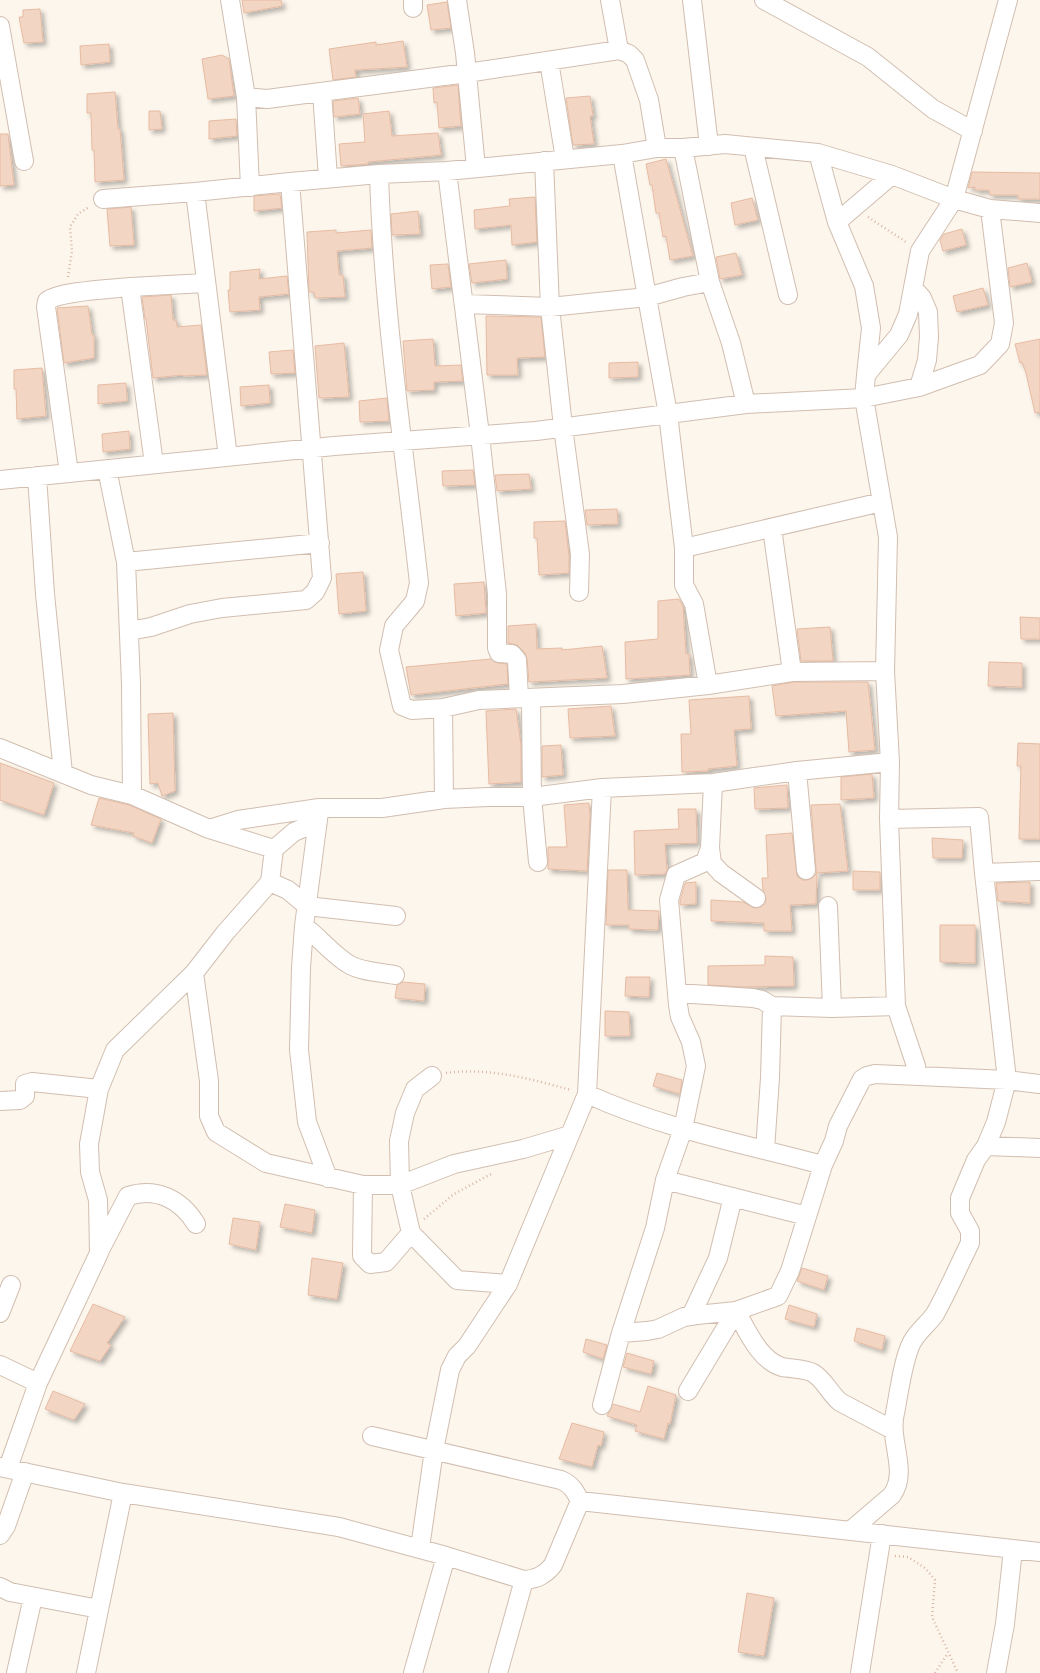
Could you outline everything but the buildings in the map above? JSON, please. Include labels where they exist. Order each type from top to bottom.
[{"type":"street","points":[[230,0],[246,97],[250,186]]},
{"type":"street","points":[[457,0],[467,73],[476,168]]},
{"type":"street","points":[[610,0],[619,50]]},
{"type":"street","points":[[692,0],[709,146]]},
{"type":"street","points":[[764,0],[868,57],[933,109],[973,132]]},
{"type":"street","points":[[866,375],[900,335],[908,314],[914,289],[920,251],[954,199],[1008,0]]},
{"type":"street","points":[[0,26],[24,161]]},
{"type":"street","points":[[246,97],[267,99],[467,73],[619,50],[629,54],[635,60],[648,100],[657,148]]},
{"type":"street","points":[[549,61],[565,159]]},
{"type":"street","points":[[322,92],[328,178]]},
{"type":"street","points":[[103,199],[195,192],[328,178],[447,171],[622,154],[657,148],[683,148],[725,144],[818,153],[892,175],[954,199],[990,209],[1040,213]]},
{"type":"street","points":[[753,147],[788,295]]},
{"type":"street","points":[[683,148],[710,282],[731,343],[746,404]]},
{"type":"street","points":[[818,153],[837,222],[864,286],[871,328],[864,398],[888,537],[885,671],[890,762],[889,819],[896,1006],[916,1066],[916,1075]]},
{"type":"street","points":[[622,154],[668,414],[684,548],[684,585],[694,604],[708,685]]},
{"type":"street","points":[[544,161],[550,306],[563,427],[580,554],[580,592]]},
{"type":"street","points":[[447,171],[480,435],[497,594],[497,648],[499,653],[512,654],[517,660],[525,698],[538,862]]},
{"type":"street","points":[[379,174],[380,223],[387,309],[419,583],[415,601],[394,626],[390,650],[402,706],[412,710],[443,708],[479,700],[623,694],[708,685],[792,672],[885,671]]},
{"type":"street","points":[[837,222],[892,175]]},
{"type":"street","points":[[130,631],[151,627],[190,614],[222,608],[306,600],[315,592],[322,578],[290,182]]},
{"type":"street","points":[[195,192],[228,457]]},
{"type":"street","points":[[0,480],[311,448],[563,427],[746,404],[864,398],[919,387],[980,366],[1000,344],[1004,323],[990,209]]},
{"type":"street","points":[[464,304],[550,306],[647,297],[683,287],[710,282]]},
{"type":"street","points":[[68,473],[46,307],[47,301],[52,297],[63,295],[130,287],[206,283]]},
{"type":"street","points":[[130,287],[154,464]]},
{"type":"street","points":[[914,289],[922,298],[928,312],[929,337],[927,360],[919,387]]},
{"type":"street","points":[[107,469],[126,562],[130,631],[132,794]]},
{"type":"street","points":[[37,476],[45,594],[63,773]]},
{"type":"street","points":[[684,548],[882,502]]},
{"type":"street","points":[[772,528],[792,672]]},
{"type":"street","points":[[126,562],[320,543]]},
{"type":"street","points":[[443,708],[444,800]]},
{"type":"street","points":[[0,748],[91,785],[132,794],[209,829],[274,849]]},
{"type":"street","points":[[209,829],[238,820],[382,808],[444,800],[488,797],[532,797],[602,788],[713,783],[797,771],[890,762]]},
{"type":"street","points":[[797,771],[806,870]]},
{"type":"street","points":[[713,783],[710,848],[712,863],[721,873],[756,898]]},
{"type":"street","points":[[420,1548],[434,1450],[450,1370],[457,1356],[467,1346],[508,1284],[587,1094],[602,788]]},
{"type":"street","points":[[98,1253],[98,1200],[90,1172],[89,1144],[99,1089],[116,1050],[194,974],[225,933],[270,882],[274,849],[318,814]]},
{"type":"street","points":[[318,814],[304,926],[301,968],[299,1050],[307,1122],[328,1178]]},
{"type":"street","points":[[850,1531],[892,1495],[899,1481],[893,1430],[895,1409],[909,1351],[912,1342],[934,1314],[970,1243],[970,1231],[960,1214],[960,1198],[976,1160],[986,1146],[996,1122],[1007,1080],[979,817],[889,819]]},
{"type":"street","points":[[602,1405],[622,1333],[655,1228],[665,1180],[683,1128],[696,1066],[691,1042],[680,1017],[669,900],[676,875],[705,862],[710,848]]},
{"type":"street","points":[[984,873],[1040,871]]},
{"type":"street","points":[[270,882],[288,890],[307,906],[396,916]]},
{"type":"street","points":[[828,906],[832,1008]]},
{"type":"street","points":[[304,926],[340,958],[351,965],[365,970],[395,974]]},
{"type":"street","points":[[194,974],[209,1081],[209,1116],[216,1132],[266,1163],[363,1185],[400,1185],[454,1164],[523,1149],[570,1135]]},
{"type":"street","points":[[677,993],[753,998],[762,1000],[772,1006],[832,1008],[896,1006]]},
{"type":"street","points":[[765,1150],[770,1078],[772,1006]]},
{"type":"street","points":[[622,1333],[647,1331],[684,1317],[736,1311],[778,1296],[790,1271],[823,1165],[834,1141],[838,1126],[862,1079],[867,1076],[875,1074],[916,1075],[1007,1080],[1040,1084]]},
{"type":"street","points":[[432,1076],[415,1089],[405,1113],[399,1141],[400,1185],[411,1233],[457,1280],[508,1284]]},
{"type":"street","points":[[0,1101],[20,1100],[25,1096],[25,1084],[32,1082],[99,1089]]},
{"type":"street","points":[[587,1094],[609,1104],[683,1128],[823,1165]]},
{"type":"street","points":[[986,1146],[1040,1148]]},
{"type":"street","points":[[665,1180],[807,1216]]},
{"type":"street","points":[[363,1185],[361,1240],[362,1256],[370,1264],[386,1262],[411,1233]]},
{"type":"street","points":[[0,1535],[6,1526],[11,1469],[38,1383],[98,1253],[128,1196],[138,1193],[156,1194],[179,1203],[189,1212],[196,1224]]},
{"type":"street","points":[[691,1316],[718,1258],[733,1197]]},
{"type":"street","points":[[0,1313],[11,1285]]},
{"type":"street","points":[[736,1311],[754,1342],[764,1356],[771,1362],[781,1366],[812,1372],[840,1402],[893,1430]]},
{"type":"street","points":[[688,1391],[736,1311]]},
{"type":"street","points":[[0,1365],[38,1383]]},
{"type":"street","points":[[11,1469],[123,1493],[339,1528],[420,1548],[524,1580],[535,1579],[546,1573],[553,1565],[580,1501],[575,1490],[569,1484],[561,1480],[372,1436]]},
{"type":"street","points":[[86,1673],[123,1493]]},
{"type":"street","points":[[580,1501],[1040,1552]]},
{"type":"street","points":[[860,1673],[882,1534]]},
{"type":"street","points":[[996,1673],[1005,1624],[1013,1549]]},
{"type":"street","points":[[413,1673],[446,1556]]},
{"type":"street","points":[[498,1673],[524,1580]]},
{"type":"street","points":[[0,1587],[10,1592],[99,1609]]},
{"type":"street","points":[[16,1673],[33,1596]]},
{"type":"path","points":[[63,295],[70,272],[72,251],[70,227],[78,214],[103,199]]},
{"type":"path","points":[[854,208],[920,251]]},
{"type":"path","points":[[432,1076],[460,1071],[519,1075],[587,1094]]},
{"type":"path","points":[[411,1233],[431,1212],[454,1194],[496,1170]]},
{"type":"path","points":[[882,1534],[891,1556],[908,1556],[925,1568],[935,1580],[932,1617],[958,1673]]},
{"type":"path","points":[[935,1673],[948,1652]]}]
